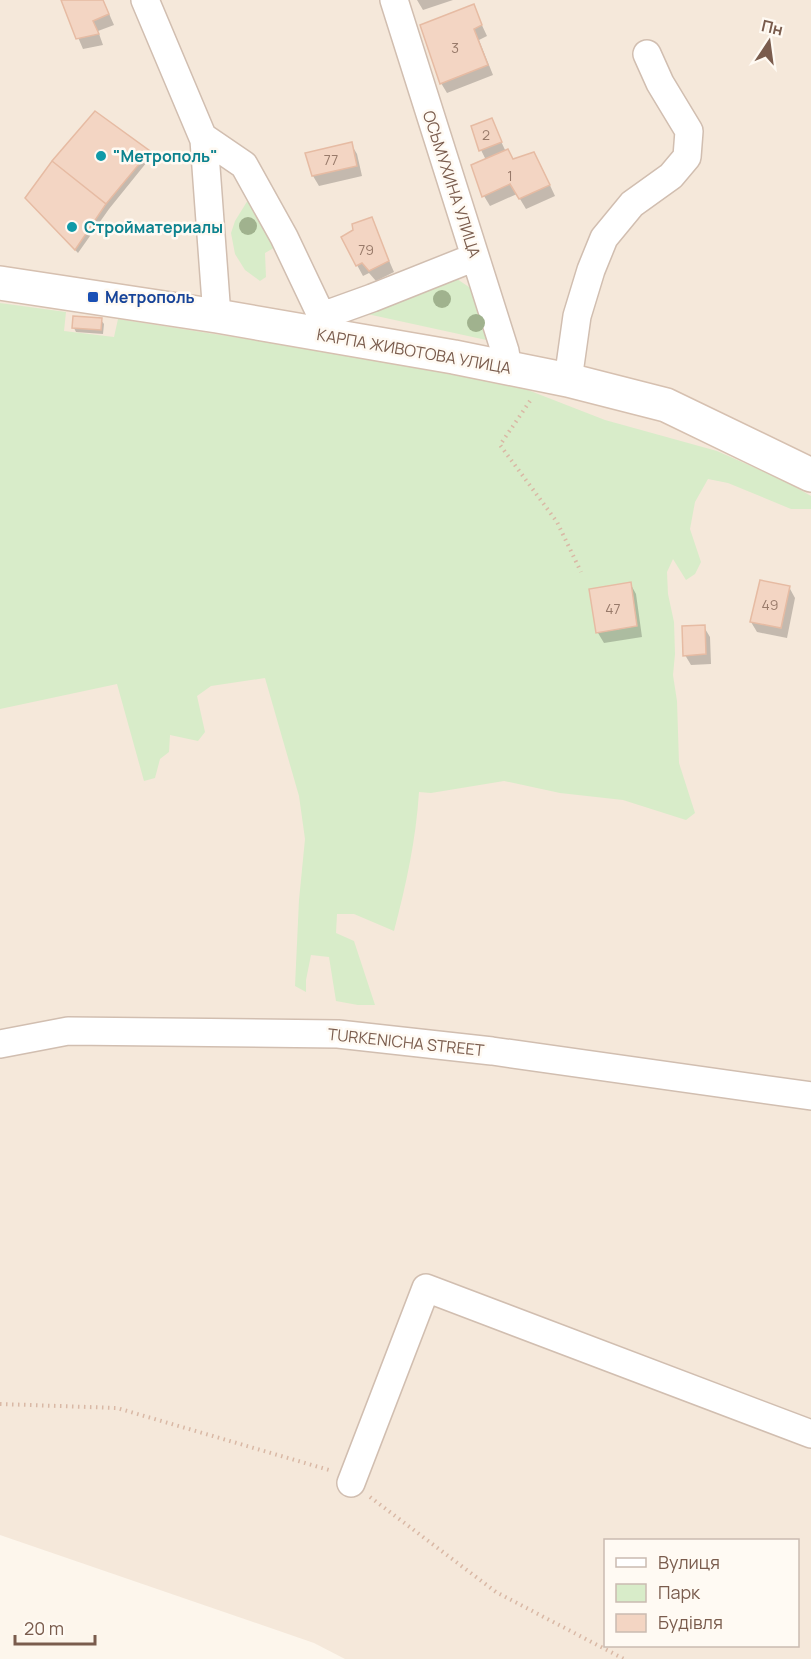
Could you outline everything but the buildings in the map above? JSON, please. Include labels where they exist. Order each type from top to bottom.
[{"type":"main road","name":"КАРПА ЖИВОТОВА УЛИЦА","points":[[0,283],[216,316],[326,326],[557,378],[666,405],[811,475]]},
{"type":"street","points":[[145,0],[203,137],[216,316]]},
{"type":"street","name":"ОСЬМУХИНА УЛИЦА","points":[[394,0],[505,351],[508,368]]},
{"type":"street","points":[[557,378],[591,270],[604,238],[632,204],[671,176],[687,157],[688,131],[660,83],[647,54]]},
{"type":"street","points":[[203,137],[244,165],[284,237],[326,326],[372,298],[475,257]]},
{"type":"street","name":"TURKENICHA STREET","points":[[0,1044],[68,1031],[338,1034],[492,1051],[811,1096]]},
{"type":"street","points":[[351,1483],[426,1288],[811,1434]]},
{"type":"path","points":[[557,378],[500,445],[557,522],[581,572]]},
{"type":"path","points":[[0,1404],[117,1408],[337,1473],[496,1592],[624,1659]]},
{"type":"shaded area","points":[[0,0],[811,0],[811,1659],[345,1659],[314,1643],[0,1535]]},
{"type":"green space","points":[[248,200],[256,204],[277,246],[265,253],[266,277],[260,281],[245,270],[235,254],[231,233],[235,221]]},
{"type":"green space","points":[[454,277],[475,291],[491,341],[358,312]]},
{"type":"green space","points":[[0,303],[66,312],[64,331],[114,337],[118,319],[497,378],[605,420],[717,451],[785,481],[811,496],[811,509],[791,509],[728,483],[708,479],[695,502],[690,529],[701,562],[695,574],[686,580],[673,559],[667,572],[668,594],[674,622],[673,675],[677,701],[679,763],[695,813],[686,820],[623,800],[560,793],[504,781],[431,793],[419,792],[410,862],[394,931],[354,914],[337,914],[336,933],[354,941],[375,1005],[336,1001],[329,957],[311,955],[306,992],[295,986],[299,900],[305,839],[299,796],[265,678],[211,686],[197,696],[205,732],[198,741],[170,735],[169,752],[160,759],[155,778],[144,781],[117,684],[0,709]]},
{"type":"place","name":"\"Метрополь\"","points":[[101,156]]},
{"type":"place","name":"Стройматериалы","points":[[72,227]]},
{"type":"place","name":"Метрополь","points":[[93,297]]}]
